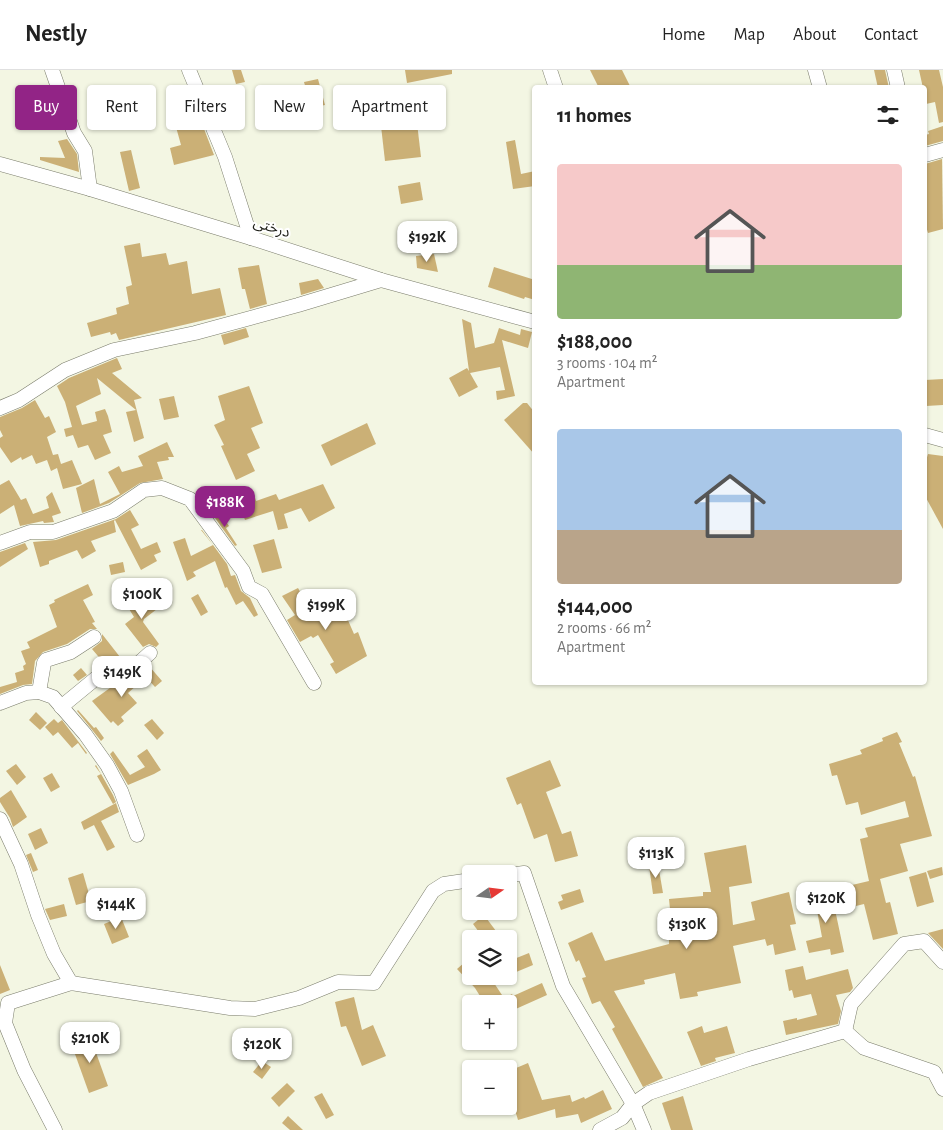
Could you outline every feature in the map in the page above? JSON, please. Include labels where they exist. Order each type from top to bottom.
[{"type":"street","points":[[52,70],[74,133],[85,152],[90,189]]},
{"type":"street","points":[[189,70],[226,157],[251,238]]},
{"type":"street","points":[[550,70],[555,85]]},
{"type":"street","points":[[815,70],[819,85]]},
{"type":"street","points":[[894,70],[897,85]]},
{"type":"street","points":[[927,154],[943,150]]},
{"type":"street","name":"درختی","points":[[0,164],[251,238],[381,280],[532,321]]},
{"type":"street","points":[[0,408],[19,400],[65,370],[114,350],[195,333],[381,280]]},
{"type":"street","points":[[927,435],[942,439]]},
{"type":"street","points":[[927,445],[942,439]]},
{"type":"street","points":[[0,543],[30,532],[53,532],[113,511],[144,490],[162,488],[190,499],[243,571],[249,588],[262,594],[314,683]]},
{"type":"street","points":[[39,692],[46,660],[71,652],[94,637]]},
{"type":"street","points":[[61,707],[106,670],[120,678],[150,652]]},
{"type":"street","points":[[0,703],[26,693],[39,692],[53,697],[85,734],[107,765],[121,791],[137,835]]},
{"type":"street","points":[[0,819],[21,864],[38,915],[54,954],[70,983]]},
{"type":"street","points":[[518,873],[524,872],[563,986],[633,1104],[644,1130]]},
{"type":"street","points":[[54,1130],[24,1070],[5,1023],[8,1003],[70,983],[230,1008],[255,1009],[299,998],[338,982],[374,983],[434,891],[444,884],[462,881]]},
{"type":"street","points":[[845,1031],[851,1004],[904,944],[924,941],[943,962]]},
{"type":"street","points":[[600,1130],[622,1118],[633,1104],[649,1093],[845,1031]]},
{"type":"street","points":[[845,1031],[864,1048],[934,1072],[943,1089]]},
{"type":"building","points":[[232,70],[241,70],[245,82],[236,84]]},
{"type":"building","points":[[405,70],[452,70],[452,74],[407,83]]},
{"type":"building","points":[[590,70],[622,70],[630,85],[598,85]]},
{"type":"building","points":[[874,70],[885,70],[888,85],[877,85]]},
{"type":"building","points":[[919,70],[939,70],[943,87],[943,122],[939,123],[935,102],[927,104],[927,85],[922,85]]},
{"type":"building","points":[[318,79],[320,85],[305,85],[304,82]]},
{"type":"building","points":[[943,126],[943,141],[927,145],[928,131]]},
{"type":"building","points":[[177,130],[204,130],[214,155],[174,165],[170,148],[181,145]]},
{"type":"building","points":[[381,130],[418,130],[421,157],[385,161]]},
{"type":"building","points":[[67,139],[77,154],[79,172],[40,160],[40,157],[65,158],[58,141]]},
{"type":"building","points":[[515,140],[521,174],[532,172],[532,186],[513,189],[506,142]]},
{"type":"building","points":[[131,150],[140,188],[129,191],[120,152]]},
{"type":"building","points":[[942,159],[943,229],[928,233],[927,230],[927,163]]},
{"type":"building","points":[[420,182],[423,200],[401,204],[398,186]]},
{"type":"building","points":[[140,243],[142,257],[166,253],[169,265],[187,261],[192,294],[220,288],[226,315],[119,340],[116,333],[111,335],[110,332],[91,337],[87,323],[117,314],[116,308],[129,304],[126,287],[132,285],[124,246]]},
{"type":"building","points":[[434,254],[438,272],[417,268],[416,256]]},
{"type":"building","points":[[259,265],[267,304],[250,309],[245,289],[242,289],[238,268]]},
{"type":"building","points":[[494,267],[532,279],[532,299],[525,297],[524,299],[488,287]]},
{"type":"building","points":[[318,279],[324,288],[301,295],[299,283]]},
{"type":"building","points":[[462,319],[471,323],[475,348],[494,343],[499,328],[520,335],[521,329],[532,332],[528,348],[502,340],[515,396],[497,400],[496,391],[505,390],[500,367],[470,373],[478,387],[459,397],[449,378],[467,368],[469,371]]},
{"type":"building","points":[[246,328],[249,337],[224,345],[221,335]]},
{"type":"building","points":[[117,358],[122,369],[112,373],[142,398],[134,400],[144,438],[134,442],[126,412],[136,410],[97,378],[101,394],[76,406],[82,425],[97,421],[95,412],[105,409],[108,416],[112,432],[103,435],[111,453],[95,460],[88,445],[78,448],[73,435],[66,437],[64,429],[72,427],[65,402],[57,386],[69,378]]},
{"type":"building","points":[[943,379],[943,405],[927,406],[927,380]]},
{"type":"building","points":[[249,386],[263,423],[251,428],[260,448],[247,454],[255,471],[236,480],[221,446],[224,445],[214,425],[225,420],[218,396]]},
{"type":"building","points":[[174,396],[179,417],[164,420],[159,399]]},
{"type":"building","points":[[35,400],[45,418],[49,416],[56,432],[47,437],[53,455],[58,454],[61,464],[72,460],[82,484],[63,489],[57,468],[51,471],[47,460],[36,464],[32,455],[22,460],[21,457],[11,463],[0,447],[0,438],[3,436],[0,430],[0,417],[22,408]]},
{"type":"building","points":[[523,403],[527,403],[532,409],[532,452],[504,420]]},
{"type":"building","points":[[367,423],[376,444],[331,466],[321,445]]},
{"type":"building","points":[[167,442],[174,457],[168,457],[169,460],[157,462],[163,479],[140,483],[109,503],[82,513],[76,488],[94,479],[100,504],[120,494],[108,472],[119,466],[122,472],[143,466],[138,456]]},
{"type":"building","points":[[928,454],[943,456],[943,529],[927,500]]},
{"type":"building","points":[[9,480],[21,500],[26,498],[33,514],[49,508],[46,497],[52,492],[61,513],[52,516],[54,522],[44,523],[43,521],[20,526],[14,505],[0,514],[0,485]]},
{"type":"building","points":[[323,484],[335,508],[309,522],[301,508],[284,514],[288,528],[278,530],[273,511],[245,520],[238,500],[238,496],[253,491],[256,501],[276,494],[279,500]]},
{"type":"building","points":[[130,510],[139,525],[131,529],[141,549],[157,542],[161,552],[154,555],[157,561],[141,570],[115,520],[116,532],[91,541],[96,551],[82,559],[77,550],[49,561],[49,564],[40,567],[33,542],[56,540],[116,519]]},
{"type":"building","points":[[218,516],[220,519],[223,517],[229,526],[226,528],[237,545],[235,546],[215,518]]},
{"type":"building","points":[[202,530],[227,564],[231,576],[235,575],[241,591],[250,598],[258,615],[254,617],[243,601],[236,605],[227,587],[225,588],[215,561],[193,572],[196,576],[187,581],[173,542],[185,538],[191,556],[213,545]]},
{"type":"building","points":[[274,539],[282,568],[262,573],[253,545]]},
{"type":"building","points":[[25,543],[28,549],[0,567],[0,552]]},
{"type":"building","points":[[123,562],[125,572],[111,575],[109,565]]},
{"type":"building","points":[[88,584],[93,595],[83,600],[95,622],[92,623],[97,629],[90,629],[67,644],[43,652],[35,661],[32,684],[23,685],[0,694],[0,687],[17,682],[15,673],[24,670],[23,666],[26,664],[21,651],[30,648],[27,642],[57,627],[49,605],[55,602],[54,600]]},
{"type":"building","points":[[298,588],[310,610],[322,605],[329,618],[344,611],[354,634],[358,632],[367,656],[336,674],[330,664],[334,662],[318,635],[313,638],[311,636],[300,642],[287,620],[295,615],[282,596]]},
{"type":"building","points":[[148,593],[157,609],[144,619],[143,622],[159,644],[156,647],[149,644],[143,647],[125,624],[134,617],[126,604],[133,599],[135,602]]},
{"type":"building","points":[[198,594],[208,612],[201,616],[191,598]]},
{"type":"building","points":[[102,634],[120,657],[113,663],[103,662],[92,649],[102,641]]},
{"type":"building","points":[[149,666],[162,681],[155,687],[146,677],[128,693],[137,703],[121,717],[124,721],[118,726],[113,721],[111,723],[92,701],[114,685],[122,687],[128,685]]},
{"type":"building","points":[[81,668],[87,675],[78,681],[73,675]]},
{"type":"building","points":[[77,711],[94,728],[96,727],[104,738],[101,741]]},
{"type":"building","points":[[36,712],[47,723],[40,730],[29,720]]},
{"type":"building","points":[[54,719],[58,723],[62,720],[86,754],[78,743],[72,748],[58,732],[53,736],[45,727]]},
{"type":"building","points":[[152,719],[164,733],[157,740],[144,725]]},
{"type":"building","points":[[897,732],[902,742],[899,743],[913,777],[915,776],[932,836],[900,844],[908,871],[880,879],[886,903],[890,902],[898,934],[873,940],[864,904],[856,906],[852,885],[869,881],[860,839],[868,837],[865,828],[909,817],[905,801],[861,815],[858,802],[846,805],[837,775],[832,776],[829,764],[862,754],[860,750],[883,741],[882,738]]},
{"type":"building","points":[[147,749],[161,770],[128,785],[110,754],[113,751],[130,775],[145,767],[137,756]]},
{"type":"building","points":[[550,760],[561,786],[546,792],[562,834],[571,831],[578,856],[555,862],[547,834],[534,839],[521,803],[517,805],[506,778]]},
{"type":"building","points":[[16,764],[26,777],[17,785],[6,771]]},
{"type":"building","points":[[96,765],[113,795],[116,802],[113,804],[97,776],[101,774]]},
{"type":"building","points":[[52,773],[60,787],[51,792],[43,778]]},
{"type":"building","points":[[11,790],[27,817],[13,827],[0,802],[0,798]]},
{"type":"building","points":[[116,803],[119,812],[101,821],[115,847],[107,851],[94,825],[84,830],[81,822]]},
{"type":"building","points":[[41,828],[48,843],[35,850],[28,834]]},
{"type":"building","points":[[746,845],[752,883],[729,887],[733,925],[755,920],[751,902],[789,892],[796,924],[790,925],[796,950],[775,955],[773,944],[767,946],[765,939],[733,946],[741,983],[697,992],[698,996],[680,999],[675,973],[644,980],[645,984],[614,991],[663,1078],[643,1087],[612,1029],[615,1027],[600,1001],[592,1004],[582,978],[586,977],[579,960],[576,962],[568,943],[592,932],[605,961],[669,944],[669,940],[673,939],[669,899],[703,896],[703,892],[711,892],[704,853]]},
{"type":"building","points":[[31,853],[38,870],[33,872],[26,855]]},
{"type":"building","points":[[658,864],[663,893],[653,894],[649,866]]},
{"type":"building","points":[[942,867],[943,875],[930,879],[927,871]]},
{"type":"building","points":[[926,872],[934,902],[917,907],[909,877]]},
{"type":"building","points":[[83,873],[91,901],[76,905],[68,878]]},
{"type":"building","points":[[830,886],[844,952],[831,955],[830,949],[809,953],[806,941],[822,937],[813,889]]},
{"type":"building","points":[[580,889],[584,902],[561,910],[558,902],[563,900],[561,895]]},
{"type":"building","points":[[64,904],[67,916],[50,920],[45,909]]},
{"type":"building","points":[[121,917],[129,937],[112,944],[104,924]]},
{"type":"building","points":[[478,920],[488,920],[495,930],[477,930],[473,924]]},
{"type":"building","points":[[943,929],[943,949],[928,933]]},
{"type":"building","points":[[529,953],[533,965],[517,972],[517,958]]},
{"type":"building","points":[[0,965],[10,990],[0,994]]},
{"type":"building","points":[[462,965],[462,974],[457,969]]},
{"type":"building","points":[[803,966],[806,980],[848,969],[853,988],[850,992],[836,995],[841,1011],[838,1024],[786,1035],[783,1021],[817,1015],[811,994],[794,998],[792,990],[789,991],[785,970]]},
{"type":"building","points":[[542,983],[547,995],[517,1008],[517,995],[515,995]]},
{"type":"building","points":[[472,985],[495,985],[502,995],[479,995]]},
{"type":"building","points":[[354,997],[362,1030],[373,1025],[386,1056],[362,1066],[346,1026],[341,1027],[335,1002]]},
{"type":"building","points":[[702,1026],[704,1033],[727,1026],[735,1053],[715,1058],[716,1061],[701,1066],[687,1032]]},
{"type":"building","points":[[90,1036],[108,1086],[89,1093],[71,1043]]},
{"type":"building","points":[[262,1061],[271,1067],[262,1079],[253,1072]]},
{"type":"building","points":[[528,1063],[542,1100],[570,1095],[572,1102],[584,1097],[585,1099],[603,1090],[612,1109],[581,1123],[578,1114],[556,1118],[555,1109],[518,1120],[517,1068]]},
{"type":"building","points":[[287,1083],[295,1091],[279,1107],[271,1098]]},
{"type":"building","points":[[322,1093],[334,1115],[326,1119],[314,1097]]},
{"type":"building","points":[[683,1096],[693,1130],[671,1130],[662,1103]]},
{"type":"building","points":[[288,1116],[303,1130],[290,1130],[282,1123]]}]
